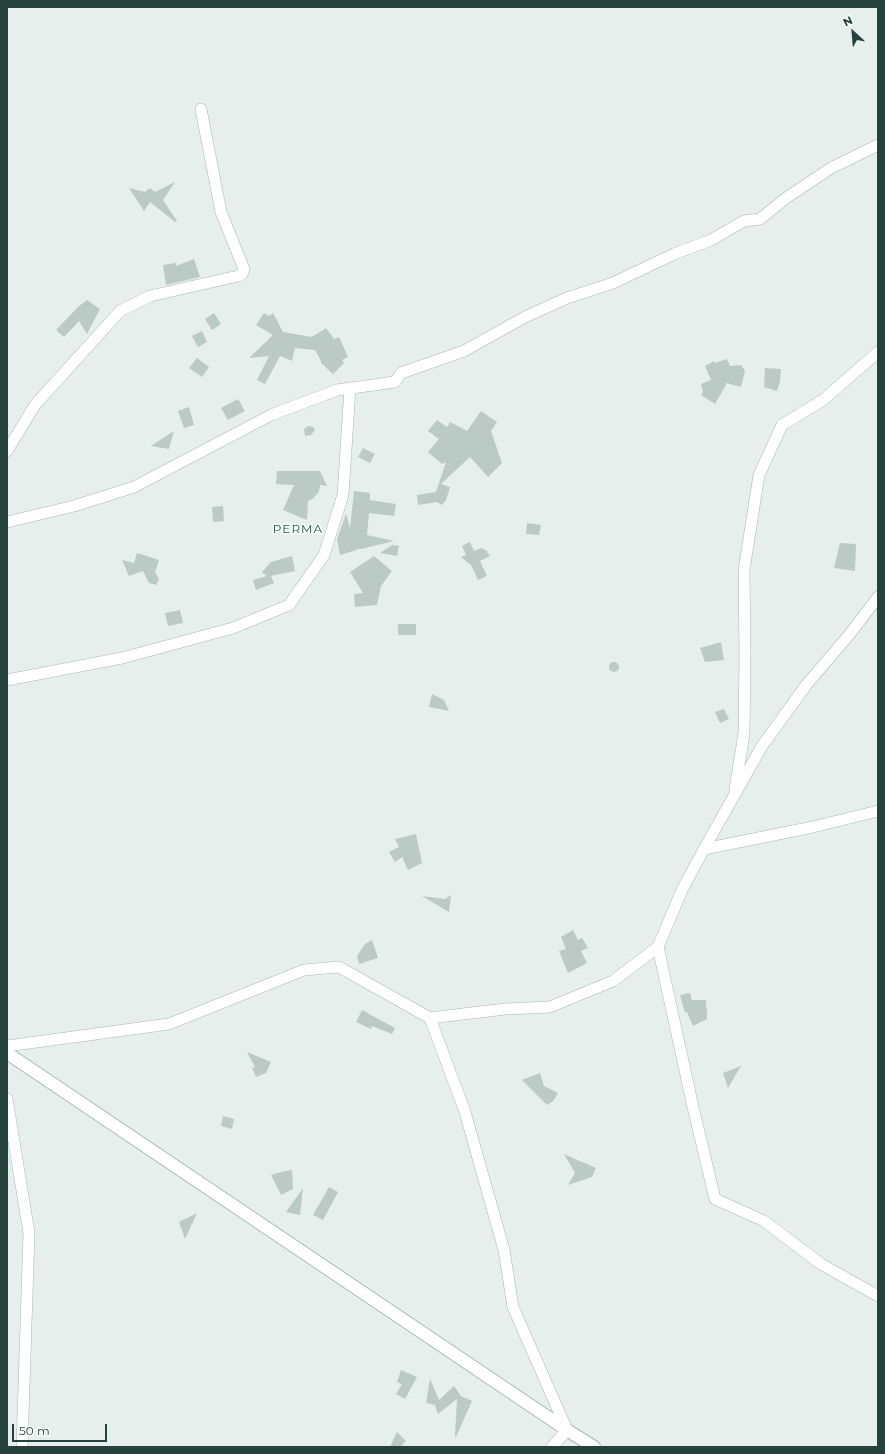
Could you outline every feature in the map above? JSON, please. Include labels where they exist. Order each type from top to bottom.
[{"type":"street","points":[[7,452],[35,404],[120,311],[150,296],[242,274],[244,269],[221,212],[201,109]]},
{"type":"street","points":[[7,522],[74,506],[134,487],[271,416],[338,390],[395,382],[401,373],[464,351],[525,317],[567,298],[613,283],[674,254],[711,240],[744,221],[760,219],[786,198],[831,168],[878,145]]},
{"type":"street","points":[[734,796],[744,734],[744,570],[759,475],[782,425],[823,400],[878,352]]},
{"type":"street","points":[[7,680],[122,658],[233,628],[289,605],[324,555],[343,495],[350,388]]},
{"type":"street","points":[[7,1046],[169,1024],[304,970],[339,967],[430,1018],[505,1009],[550,1007],[613,981],[658,947],[682,890],[704,848],[766,740],[807,684],[849,635],[878,597]]},
{"type":"street","points":[[704,848],[813,827],[878,811]]},
{"type":"street","points":[[658,947],[715,1199],[764,1221],[821,1264],[878,1296]]},
{"type":"street","points":[[430,1018],[465,1112],[504,1250],[514,1307],[567,1430]]},
{"type":"street","points":[[7,1053],[594,1447]]},
{"type":"street","points":[[7,1099],[29,1233],[22,1447]]},
{"type":"street","points":[[552,1447],[567,1430]]},
{"type":"building","points":[[175,182],[163,200],[177,221],[175,222],[150,202],[144,211],[129,188],[145,192],[150,188],[155,192]]},
{"type":"building","points":[[194,259],[200,277],[166,285],[163,265],[176,263],[176,266]]},
{"type":"building","points":[[87,300],[100,309],[87,334],[79,321],[64,337],[56,330],[79,306]]},
{"type":"building","points":[[214,313],[221,324],[212,330],[205,319]]},
{"type":"building","points":[[264,313],[269,316],[273,313],[283,332],[312,337],[326,328],[334,339],[339,337],[348,357],[342,360],[344,363],[333,374],[321,363],[315,350],[295,348],[292,361],[280,356],[265,384],[257,380],[269,356],[249,358],[273,335],[256,325]]},
{"type":"building","points":[[202,331],[207,342],[198,347],[192,336]]},
{"type":"building","points":[[197,358],[209,367],[202,377],[189,368]]},
{"type":"building","points":[[727,359],[730,366],[741,365],[745,371],[741,387],[726,383],[715,404],[701,395],[703,392],[701,384],[711,380],[705,366],[714,361],[715,363]]},
{"type":"building","points":[[765,368],[781,369],[777,391],[764,387]]},
{"type":"building","points":[[238,399],[245,411],[228,420],[221,408]]},
{"type":"building","points":[[189,407],[194,425],[184,428],[178,411]]},
{"type":"building","points":[[481,411],[497,422],[491,431],[502,463],[488,477],[470,457],[441,484],[450,487],[446,500],[442,505],[437,502],[418,505],[417,495],[436,492],[446,462],[442,464],[428,452],[439,439],[428,431],[437,420],[447,427],[450,422],[467,431]]},
{"type":"building","points":[[308,426],[313,427],[315,430],[311,435],[305,436],[304,429]]},
{"type":"building","points":[[174,431],[169,449],[151,446]]},
{"type":"building","points":[[363,448],[375,454],[370,463],[358,457]]},
{"type":"building","points":[[277,471],[320,471],[327,486],[320,485],[319,492],[308,501],[307,520],[283,510],[294,485],[276,484]]},
{"type":"building","points":[[354,491],[370,493],[370,500],[396,504],[394,516],[369,513],[367,535],[394,541],[357,549],[340,555],[337,539],[346,514],[350,528]]},
{"type":"building","points":[[223,506],[224,521],[213,522],[212,507]]},
{"type":"building","points":[[527,523],[541,525],[539,535],[526,534]]},
{"type":"building","points":[[470,542],[474,551],[481,548],[486,550],[490,556],[480,561],[487,576],[478,580],[471,565],[461,557],[466,555],[462,546]]},
{"type":"building","points":[[840,543],[856,544],[855,571],[834,568]]},
{"type":"building","points":[[392,545],[399,546],[397,556],[380,553]]},
{"type":"building","points":[[137,553],[159,560],[155,572],[159,579],[156,585],[149,583],[143,571],[129,576],[122,560],[134,563]]},
{"type":"building","points":[[292,556],[295,571],[271,576],[274,583],[256,590],[253,580],[267,576],[262,572],[271,562]]},
{"type":"building","points":[[374,556],[392,571],[381,586],[377,605],[355,607],[354,594],[363,593],[350,572]]},
{"type":"building","points":[[180,610],[183,623],[168,626],[165,613]]},
{"type":"building","points":[[398,624],[416,624],[416,635],[398,635]]},
{"type":"building","points":[[721,642],[724,660],[705,662],[700,648]]},
{"type":"building","points":[[612,662],[616,662],[618,663],[618,671],[612,672],[609,669],[609,665]]},
{"type":"building","points":[[432,694],[444,700],[449,711],[429,707]]},
{"type":"building","points":[[724,709],[729,719],[720,723],[715,712]]},
{"type":"building","points":[[416,834],[422,863],[408,870],[402,857],[395,862],[389,852],[399,847],[395,839]]},
{"type":"building","points":[[451,895],[449,912],[422,896],[445,899]]},
{"type":"building","points":[[573,930],[578,940],[582,938],[588,948],[581,951],[587,963],[568,973],[559,951],[566,949],[561,937]]},
{"type":"building","points":[[372,940],[378,958],[359,964],[357,956],[365,944]]},
{"type":"building","points":[[690,993],[692,1000],[706,1000],[707,1009],[707,1019],[693,1026],[687,1012],[685,1013],[680,995]]},
{"type":"building","points":[[362,1010],[395,1028],[392,1034],[372,1026],[371,1029],[356,1022]]},
{"type":"building","points":[[247,1052],[271,1062],[266,1073],[256,1077],[252,1068],[255,1067]]},
{"type":"building","points":[[741,1066],[728,1088],[723,1073]]},
{"type":"building","points":[[540,1073],[544,1086],[558,1093],[553,1101],[547,1105],[522,1080]]},
{"type":"building","points":[[223,1116],[234,1119],[232,1129],[221,1126]]},
{"type":"building","points":[[564,1154],[596,1168],[592,1177],[568,1185],[575,1173]]},
{"type":"building","points":[[292,1170],[293,1189],[281,1195],[271,1175]]},
{"type":"building","points":[[329,1187],[338,1192],[323,1220],[313,1215]]},
{"type":"building","points":[[303,1188],[300,1215],[286,1212]]},
{"type":"building","points":[[197,1213],[185,1239],[179,1222]]},
{"type":"building","points":[[401,1370],[417,1377],[405,1399],[396,1394],[402,1384],[397,1382]]},
{"type":"building","points":[[430,1379],[439,1400],[454,1386],[461,1396],[472,1401],[456,1437],[457,1399],[438,1414],[435,1405],[426,1403]]},
{"type":"building","points":[[397,1432],[406,1441],[400,1447],[390,1447]]},
{"type":"district","name":"PERMA","points":[[298,529]]}]
